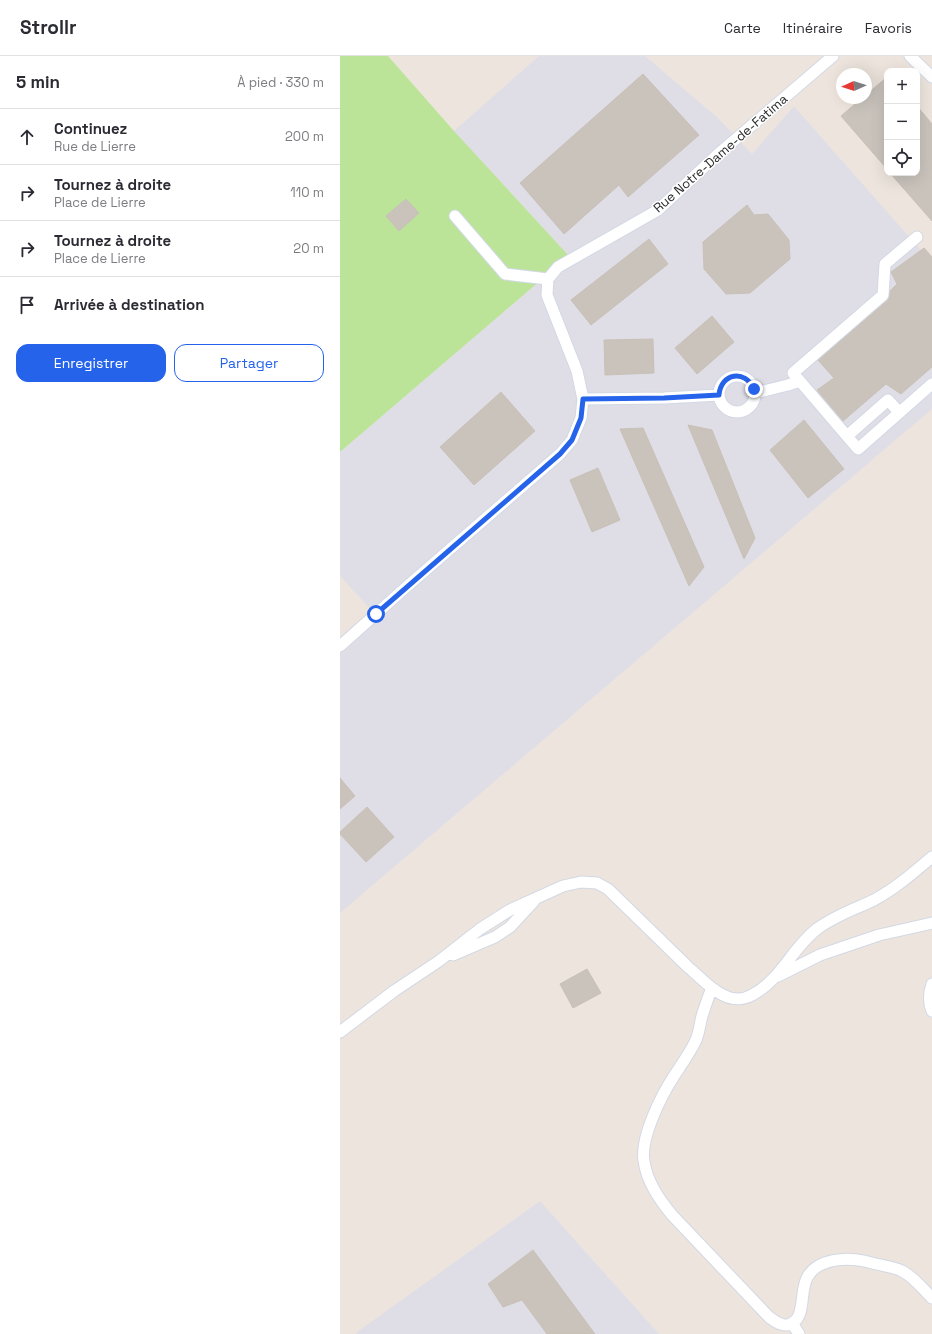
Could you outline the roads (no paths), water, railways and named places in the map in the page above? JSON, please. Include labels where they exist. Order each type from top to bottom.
[{"type":"street","name":"Rue Notre-Dame-de-Fatima","points":[[548,279],[558,267],[658,210],[716,156],[833,56]]},
{"type":"street","points":[[910,56],[932,78]]},
{"type":"street","points":[[340,646],[560,454],[572,440],[581,418],[583,399],[578,371],[547,295],[548,279],[505,274],[455,216]]},
{"type":"street","points":[[917,237],[885,264],[883,295],[793,373],[858,448],[932,384]]},
{"type":"street","points":[[737,376],[748,380],[752,384],[755,393],[754,401],[746,410],[734,412],[723,406],[719,395],[722,384],[726,379],[737,376]]},
{"type":"street","points":[[755,393],[799,381]]},
{"type":"street","points":[[583,399],[664,398],[719,395]]},
{"type":"street","points":[[847,436],[888,400],[899,412]]},
{"type":"street","points":[[776,978],[804,940],[818,928],[834,918],[892,890],[932,857]]},
{"type":"street","points":[[340,1032],[394,991],[439,961],[480,929],[510,910],[562,886],[581,882],[597,883],[608,889],[712,988],[733,999],[743,999],[753,995],[776,978],[820,955],[879,935],[932,923]]},
{"type":"street","points":[[932,984],[929,993],[932,1011]]},
{"type":"street","points":[[712,988],[696,1040],[670,1082],[654,1115],[644,1146],[643,1160],[645,1170],[659,1200],[769,1317],[781,1325],[786,1325],[796,1320],[803,1289],[808,1275],[821,1265],[834,1260],[865,1261],[896,1268],[910,1276],[932,1298]]},
{"type":"street","points":[[792,1323],[799,1334]]}]
